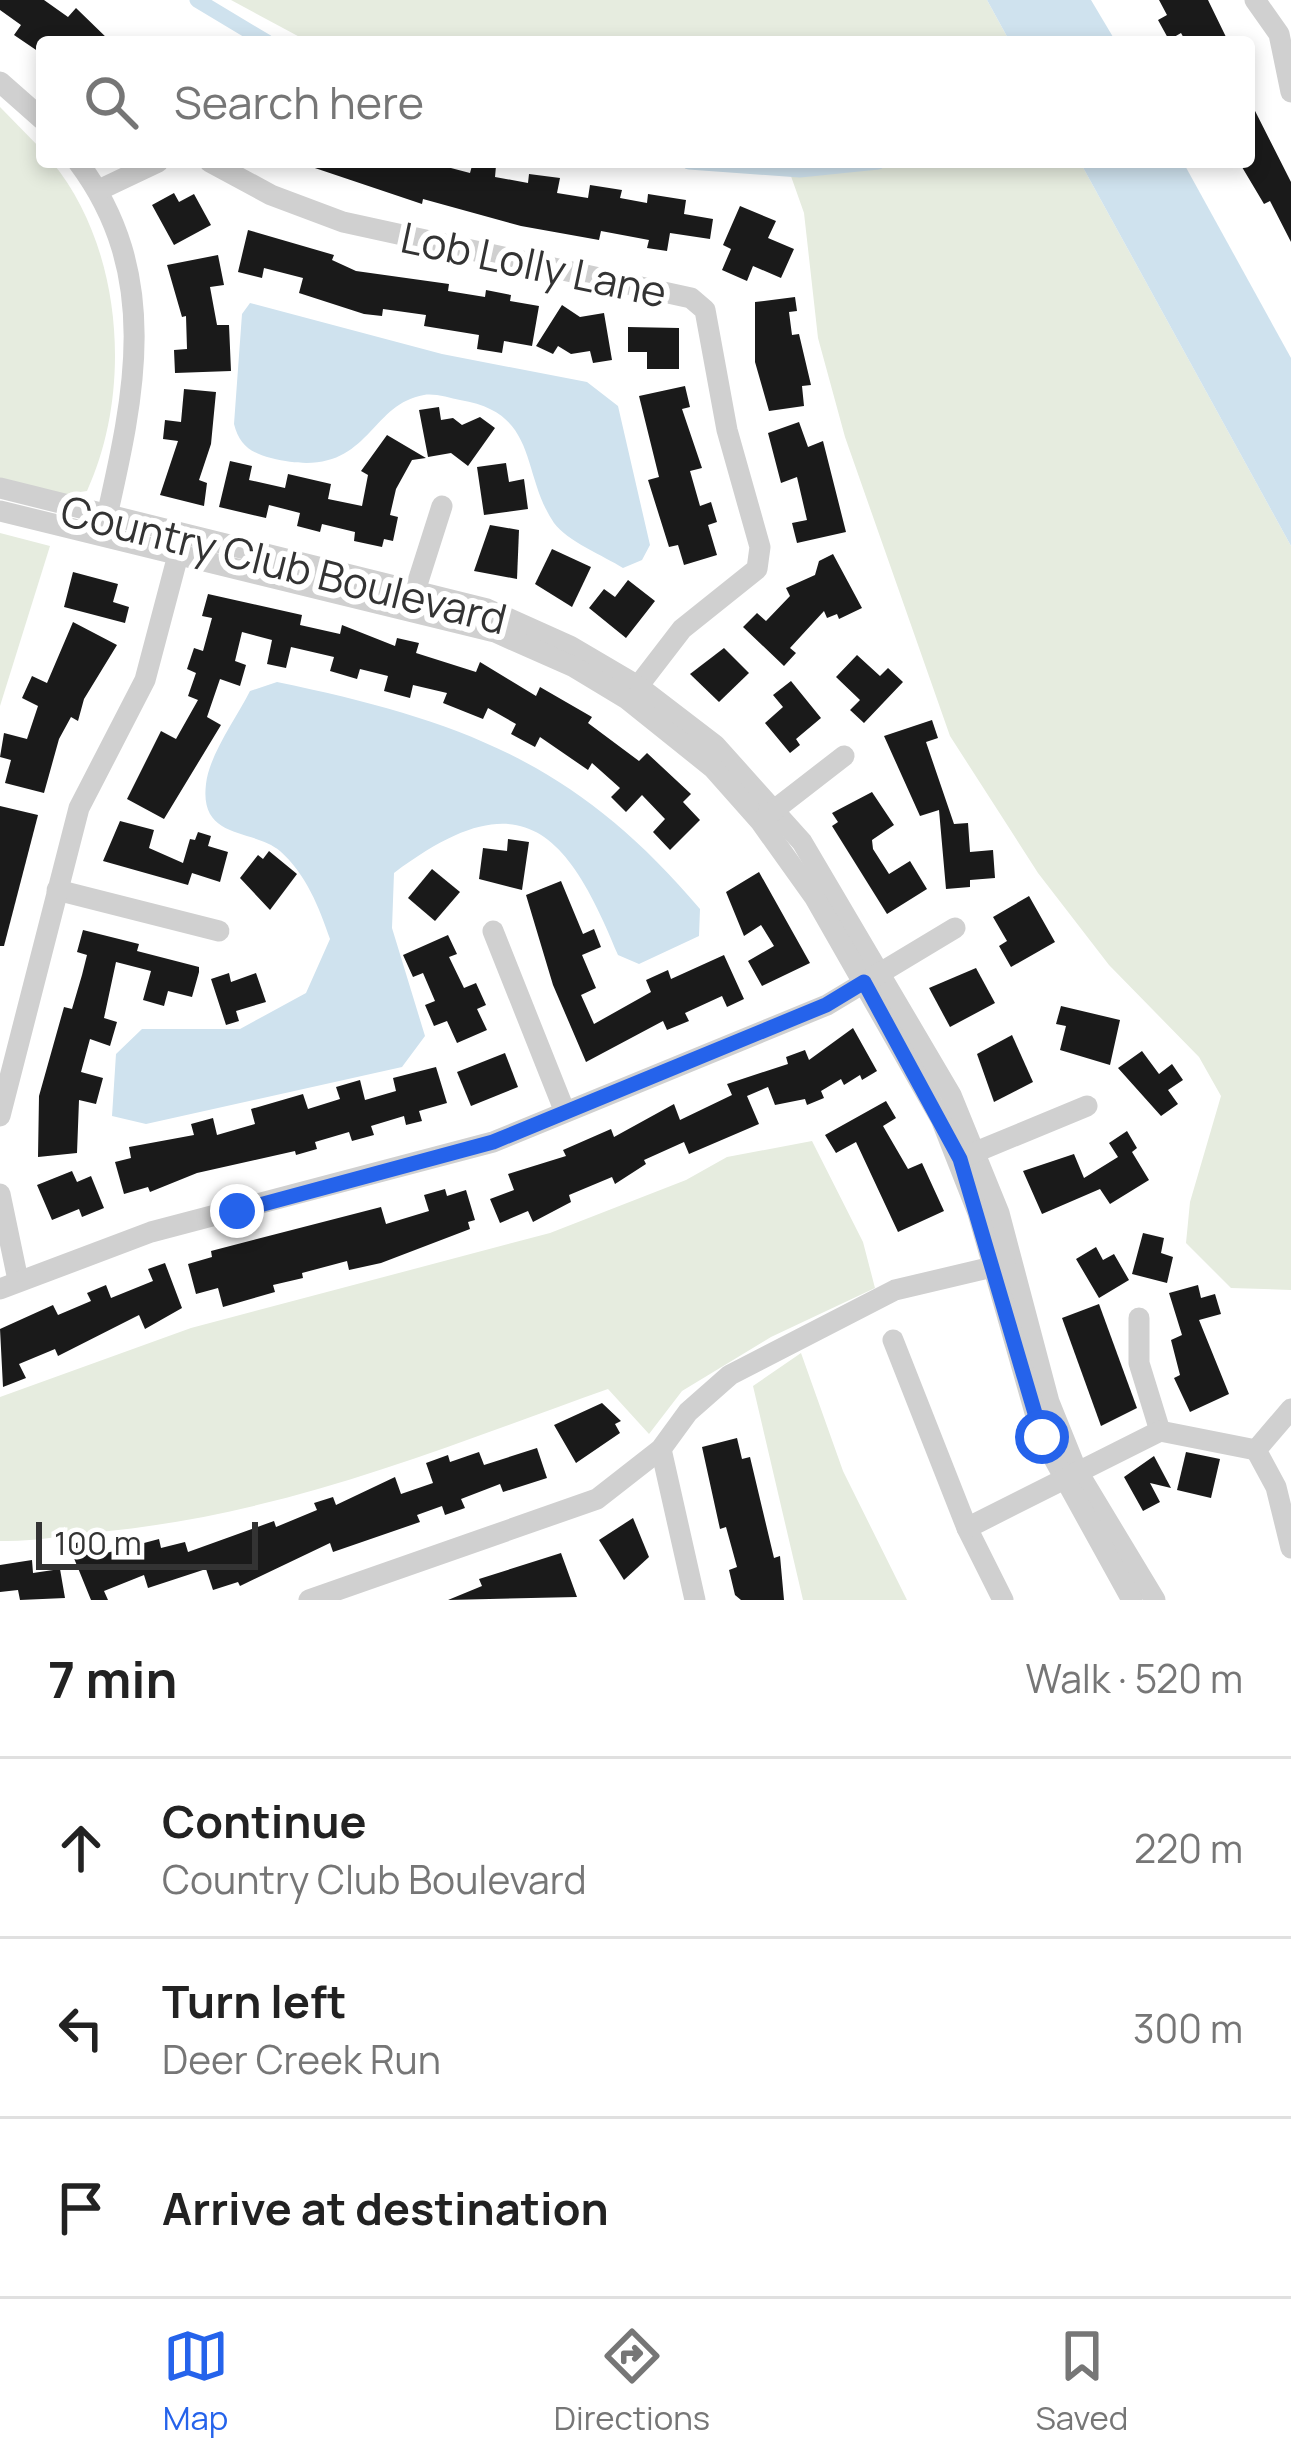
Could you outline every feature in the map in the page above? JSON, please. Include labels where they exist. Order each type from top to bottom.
[{"type":"street","points":[[1255,0],[1285,24],[1291,92]]},
{"type":"street","points":[[0,82],[36,114]]},
{"type":"street","points":[[82,168],[99,190],[134,292],[137,365],[104,527]]},
{"type":"street","points":[[99,190],[145,168]]},
{"type":"street","name":"Lob Lolly Lane","points":[[221,168],[271,195],[343,221],[691,298],[705,310],[727,430],[760,547],[757,568],[682,629],[633,693]]},
{"type":"street","name":"Country Club Boulevard","points":[[0,488],[104,527]]},
{"type":"street","points":[[413,598],[442,506]]},
{"type":"street","name":"Country Club Boulevard","points":[[0,512],[104,527],[518,622],[715,745],[768,816],[815,898],[871,977],[969,1155],[1002,1265],[1027,1397],[1132,1600]]},
{"type":"street","points":[[0,1116],[56,890],[96,766],[122,730],[145,680],[181,544]]},
{"type":"street","points":[[768,816],[844,757]]},
{"type":"street","points":[[56,890],[219,931]]},
{"type":"street","points":[[0,1194],[9,1284],[151,1232],[493,1142],[826,1005],[956,928]]},
{"type":"street","points":[[493,931],[565,1112]]},
{"type":"street","points":[[969,1155],[1088,1106]]},
{"type":"street","points":[[309,1600],[597,1499],[661,1449],[688,1412],[730,1375],[895,1290],[1002,1265]]},
{"type":"street","points":[[1138,1318],[1139,1363],[1160,1431]]},
{"type":"street","points":[[893,1340],[967,1528],[1003,1600]]},
{"type":"street","points":[[1256,1450],[1291,1409]]},
{"type":"street","points":[[967,1528],[1160,1431],[1256,1450],[1276,1486],[1291,1548]]},
{"type":"street","points":[[661,1449],[695,1600]]},
{"type":"street","name":"Country Club Boulevard","points":[[1070,1474],[1155,1600]]},
{"type":"shaded area","points":[[231,0],[987,0],[1007,36],[298,36]]},
{"type":"shaded area","points":[[0,107],[36,144],[36,168],[56,168],[94,236],[113,321],[115,366],[102,452],[87,491],[46,497],[0,485]]},
{"type":"shaded area","points":[[788,168],[1083,168],[1291,546],[1291,1290],[1231,1288],[1186,1243],[1190,1202],[1221,1096],[1199,1057],[1109,965],[1038,873],[950,736],[845,437],[818,338],[804,213]]},
{"type":"shaded area","points":[[0,533],[50,546],[0,706]]},
{"type":"shaded area","points":[[812,1141],[863,1242],[875,1288],[771,1337],[682,1391],[649,1434],[608,1389],[359,1477],[233,1511],[168,1523],[0,1541],[0,1397],[191,1328],[550,1233],[686,1180],[727,1157]]},
{"type":"shaded area","points":[[801,1353],[843,1471],[907,1600],[803,1600],[753,1386]]},
{"type":"water","points":[[987,0],[1091,0],[1112,36],[1007,36]]},
{"type":"water","points":[[1083,168],[1186,168],[1291,358],[1291,546]]},
{"type":"water","points":[[250,303],[442,354],[587,382],[618,406],[650,545],[642,560],[623,568],[560,530],[543,504],[516,431],[486,407],[424,395],[405,402],[347,452],[328,460],[304,463],[252,451],[234,424],[242,314]]},
{"type":"water","points":[[277,682],[459,732],[560,783],[654,859],[700,909],[699,936],[639,964],[618,955],[579,875],[557,848],[533,831],[506,824],[474,828],[437,844],[394,873],[392,928],[425,1036],[402,1067],[146,1124],[112,1116],[116,1054],[142,1029],[240,1029],[306,993],[330,939],[311,892],[289,860],[269,844],[219,824],[206,802],[212,761],[250,691]]},
{"type":"building","points":[[0,0],[44,0],[68,17],[76,8],[105,36],[36,36],[36,50],[14,35],[21,25],[0,10]]},
{"type":"building","points":[[1159,0],[1208,0],[1226,36],[1167,36],[1158,20],[1167,15]]},
{"type":"building","points":[[1255,111],[1291,182],[1291,242],[1270,201],[1264,204],[1243,168],[1255,168]]},
{"type":"building","points":[[315,168],[451,168],[470,173],[471,168],[496,168],[495,177],[528,183],[529,174],[560,178],[557,193],[588,198],[590,185],[622,190],[620,198],[647,203],[648,194],[686,200],[684,214],[713,219],[710,239],[670,233],[667,251],[647,248],[649,240],[601,231],[599,240],[521,226],[423,199],[422,204]]},
{"type":"building","points":[[174,193],[179,202],[194,194],[211,225],[174,245],[152,205]]},
{"type":"building","points":[[740,206],[776,221],[768,238],[794,249],[781,278],[753,266],[747,281],[722,270],[731,249],[723,245]]},
{"type":"building","points":[[248,230],[334,255],[332,260],[356,271],[449,284],[448,291],[485,297],[486,290],[539,306],[532,346],[504,341],[502,353],[477,349],[479,335],[424,326],[426,315],[383,309],[382,316],[364,314],[299,293],[303,278],[264,268],[262,278],[238,272]]},
{"type":"building","points":[[218,255],[224,285],[210,287],[217,325],[229,325],[231,371],[175,373],[174,350],[187,349],[186,316],[182,317],[167,265]]},
{"type":"building","points":[[795,297],[797,311],[789,312],[792,335],[799,334],[811,385],[802,386],[804,406],[769,411],[755,362],[755,302]]},
{"type":"building","points":[[562,305],[580,317],[604,313],[612,360],[593,363],[590,351],[571,354],[558,346],[553,354],[536,346]]},
{"type":"building","points":[[628,327],[679,328],[679,369],[647,369],[647,352],[628,352]]},
{"type":"building","points":[[685,386],[690,407],[682,409],[702,468],[690,471],[700,506],[711,502],[717,522],[708,525],[717,555],[684,565],[678,545],[669,547],[648,480],[659,477],[639,396]]},
{"type":"building","points":[[184,389],[216,392],[211,444],[199,480],[207,483],[204,506],[160,495],[178,441],[163,439],[165,420],[181,422]]},
{"type":"building","points":[[439,407],[441,420],[453,418],[462,425],[480,417],[495,428],[468,466],[451,453],[428,457],[419,410]]},
{"type":"building","points":[[799,422],[808,447],[823,441],[846,532],[797,543],[792,523],[807,520],[797,477],[781,483],[768,433]]},
{"type":"building","points":[[387,435],[426,458],[412,460],[396,489],[390,515],[398,517],[393,541],[384,539],[382,547],[354,541],[355,532],[322,524],[320,532],[297,526],[300,513],[269,505],[266,518],[219,507],[230,461],[252,466],[249,480],[285,488],[288,474],[331,484],[328,499],[362,506],[368,475],[361,471]]},
{"type":"building","points":[[506,463],[509,482],[524,479],[528,509],[484,515],[477,467]]},
{"type":"building","points":[[490,525],[519,530],[517,579],[474,571]]},
{"type":"building","points":[[552,549],[591,567],[572,607],[535,584]]},
{"type":"building","points":[[833,554],[862,608],[839,619],[837,614],[827,618],[824,611],[790,648],[796,653],[784,666],[743,627],[757,613],[766,621],[790,596],[786,588],[815,575],[819,561]]},
{"type":"building","points":[[73,572],[118,584],[113,602],[129,607],[125,623],[64,607]]},
{"type":"building","points":[[628,580],[655,601],[626,638],[589,608],[604,589],[615,597]]},
{"type":"building","points":[[208,594],[302,615],[300,625],[340,634],[342,625],[395,646],[397,638],[419,643],[416,653],[476,672],[480,662],[536,696],[540,687],[592,717],[588,723],[639,761],[647,753],[691,794],[683,802],[700,820],[670,850],[653,832],[665,819],[642,795],[626,812],[611,797],[620,788],[592,763],[588,770],[540,737],[535,747],[511,734],[516,724],[488,708],[483,719],[443,703],[447,693],[413,685],[410,698],[384,691],[388,676],[360,669],[357,679],[330,671],[334,657],[291,647],[286,668],[267,664],[272,640],[242,632],[235,661],[246,665],[240,686],[220,679],[207,717],[221,725],[164,819],[127,799],[161,731],[176,739],[198,700],[188,696],[196,673],[187,669],[194,648],[203,651],[212,618],[202,616]]},
{"type":"building","points":[[73,622],[117,645],[84,699],[78,721],[71,717],[59,739],[44,793],[5,783],[11,760],[0,757],[4,733],[27,739],[38,706],[22,698],[32,676],[47,683]]},
{"type":"building","points":[[724,648],[749,673],[719,702],[690,674]]},
{"type":"building","points":[[857,655],[880,676],[888,668],[903,682],[864,723],[850,710],[860,700],[836,677]]},
{"type":"building","points":[[791,681],[821,718],[796,739],[800,745],[790,753],[765,723],[783,707],[773,695]]},
{"type":"building","points":[[932,720],[938,738],[926,742],[954,824],[968,823],[970,852],[993,850],[995,878],[970,880],[970,887],[946,889],[939,810],[920,816],[884,736]]},
{"type":"building","points":[[872,792],[894,825],[872,840],[873,849],[889,874],[910,861],[927,889],[887,914],[832,826],[838,822],[832,813]]},
{"type":"building","points":[[0,806],[38,815],[4,946],[0,946]]},
{"type":"building","points":[[120,821],[154,830],[149,848],[183,863],[190,839],[195,840],[198,832],[211,836],[208,846],[228,852],[220,882],[192,873],[188,885],[103,861]]},
{"type":"building","points":[[508,839],[529,842],[522,890],[479,879],[483,848],[507,851]]},
{"type":"building","points":[[269,851],[297,874],[270,910],[240,878],[258,855],[263,859]]},
{"type":"building","points":[[432,869],[460,892],[435,921],[408,898]]},
{"type":"building","points":[[759,872],[810,963],[762,986],[748,961],[774,946],[761,925],[744,936],[726,892]]},
{"type":"building","points":[[561,881],[583,934],[594,929],[601,947],[582,955],[596,988],[581,995],[594,1024],[651,992],[646,980],[668,970],[671,979],[724,955],[744,999],[727,1007],[722,996],[685,1013],[689,1021],[667,1030],[663,1021],[586,1062],[553,985],[526,895]]},
{"type":"building","points":[[1029,896],[1055,942],[1011,967],[999,946],[1007,941],[993,917]]},
{"type":"building","points":[[83,930],[139,944],[137,951],[199,967],[199,972],[192,997],[168,991],[164,1006],[143,1000],[151,971],[116,962],[104,1018],[117,1022],[110,1046],[90,1039],[81,1072],[103,1078],[96,1104],[79,1100],[77,1153],[38,1157],[39,1096],[64,1007],[72,1009],[82,975],[87,955],[77,952]]},
{"type":"building","points":[[448,935],[457,954],[449,957],[464,988],[476,983],[486,1005],[477,1009],[487,1030],[457,1043],[447,1021],[434,1026],[425,1005],[435,1001],[423,973],[413,977],[403,955]]},
{"type":"building","points":[[976,968],[995,1003],[950,1027],[929,988]]},
{"type":"building","points":[[229,973],[231,982],[256,973],[266,1002],[236,1011],[239,1021],[226,1025],[211,979]]},
{"type":"building","points":[[1061,1006],[1120,1020],[1110,1065],[1060,1050],[1066,1026],[1056,1024]]},
{"type":"building","points":[[853,1028],[877,1071],[862,1080],[860,1075],[844,1085],[841,1079],[821,1091],[824,1098],[807,1105],[805,1099],[775,1105],[768,1087],[747,1096],[759,1124],[689,1154],[684,1142],[644,1160],[646,1164],[615,1184],[612,1177],[569,1195],[571,1202],[533,1222],[528,1211],[500,1223],[490,1199],[514,1190],[508,1174],[566,1156],[563,1150],[611,1129],[614,1137],[674,1104],[680,1120],[732,1095],[727,1084],[788,1064],[786,1057],[805,1050],[809,1060]]},
{"type":"building","points":[[1012,1035],[1033,1082],[994,1102],[977,1054]]},
{"type":"building","points":[[1142,1051],[1159,1074],[1172,1064],[1183,1080],[1168,1090],[1178,1104],[1161,1116],[1118,1068]]},
{"type":"building","points":[[505,1053],[518,1087],[471,1106],[457,1072]]},
{"type":"building","points":[[436,1067],[447,1103],[419,1111],[422,1121],[406,1125],[404,1116],[371,1126],[374,1135],[352,1141],[349,1132],[315,1142],[317,1149],[296,1155],[295,1151],[197,1173],[150,1192],[148,1187],[124,1194],[115,1162],[131,1158],[129,1147],[194,1135],[191,1124],[213,1118],[217,1135],[255,1124],[251,1109],[303,1094],[308,1109],[340,1099],[336,1087],[360,1080],[365,1100],[396,1091],[393,1078]]},
{"type":"building","points":[[886,1101],[896,1118],[883,1126],[908,1169],[922,1163],[944,1211],[898,1232],[856,1142],[836,1153],[825,1135]]},
{"type":"building","points":[[1127,1131],[1137,1148],[1132,1152],[1149,1180],[1110,1204],[1100,1189],[1042,1214],[1023,1171],[1074,1154],[1084,1178],[1118,1157],[1109,1143]]},
{"type":"building","points":[[72,1171],[77,1182],[91,1176],[104,1208],[82,1217],[79,1209],[52,1220],[37,1185]]},
{"type":"building","points":[[445,1189],[447,1196],[466,1190],[475,1220],[468,1222],[470,1229],[381,1263],[349,1270],[347,1261],[302,1273],[303,1278],[273,1285],[275,1292],[223,1307],[218,1288],[196,1294],[188,1264],[212,1257],[211,1251],[381,1207],[386,1224],[429,1211],[424,1195]]},
{"type":"building","points":[[1143,1233],[1164,1238],[1161,1253],[1173,1257],[1167,1283],[1132,1274]]},
{"type":"building","points":[[1096,1247],[1103,1260],[1114,1254],[1129,1280],[1099,1298],[1076,1259]]},
{"type":"building","points":[[165,1263],[182,1308],[145,1329],[139,1315],[58,1356],[55,1349],[19,1364],[26,1378],[3,1387],[0,1329],[53,1305],[58,1315],[91,1301],[87,1293],[106,1285],[111,1298],[153,1281],[148,1269]]},
{"type":"building","points":[[1198,1285],[1201,1298],[1215,1294],[1221,1314],[1199,1320],[1229,1394],[1190,1412],[1174,1378],[1180,1375],[1171,1340],[1182,1335],[1169,1293]]},
{"type":"building","points":[[1099,1304],[1137,1408],[1101,1426],[1062,1318]]},
{"type":"building","points":[[602,1403],[621,1421],[615,1424],[620,1433],[576,1463],[554,1425]]},
{"type":"building","points":[[737,1438],[742,1459],[750,1457],[774,1558],[780,1556],[784,1600],[741,1600],[735,1595],[729,1570],[737,1567],[726,1527],[720,1529],[702,1447]]},
{"type":"building","points":[[537,1448],[547,1478],[503,1492],[500,1484],[461,1499],[465,1508],[445,1515],[442,1506],[417,1515],[420,1522],[333,1552],[330,1543],[240,1586],[238,1582],[213,1590],[206,1569],[148,1588],[144,1575],[104,1591],[108,1600],[91,1600],[69,1546],[88,1538],[95,1556],[159,1539],[161,1548],[185,1542],[188,1552],[274,1521],[276,1527],[317,1510],[314,1503],[333,1497],[336,1505],[395,1477],[401,1494],[433,1483],[426,1463],[448,1455],[450,1462],[479,1452],[484,1465]]},
{"type":"building","points":[[1186,1452],[1220,1459],[1211,1498],[1177,1490]]},
{"type":"building","points":[[1154,1456],[1171,1488],[1150,1483],[1160,1502],[1143,1511],[1124,1477]]},
{"type":"building","points":[[633,1518],[649,1557],[624,1580],[599,1540]]},
{"type":"building","points":[[561,1553],[577,1597],[448,1600],[482,1586],[479,1579]]},
{"type":"building","points":[[32,1560],[33,1573],[60,1569],[65,1598],[20,1600],[18,1590],[0,1592],[0,1565]]},
{"type":"waterway","points":[[197,0],[257,36]]},
{"type":"waterway","points":[[772,168],[820,168]]},
{"type":"route","points":[[237,1211],[493,1142],[826,1005],[864,982],[960,1159],[1042,1437]]}]
